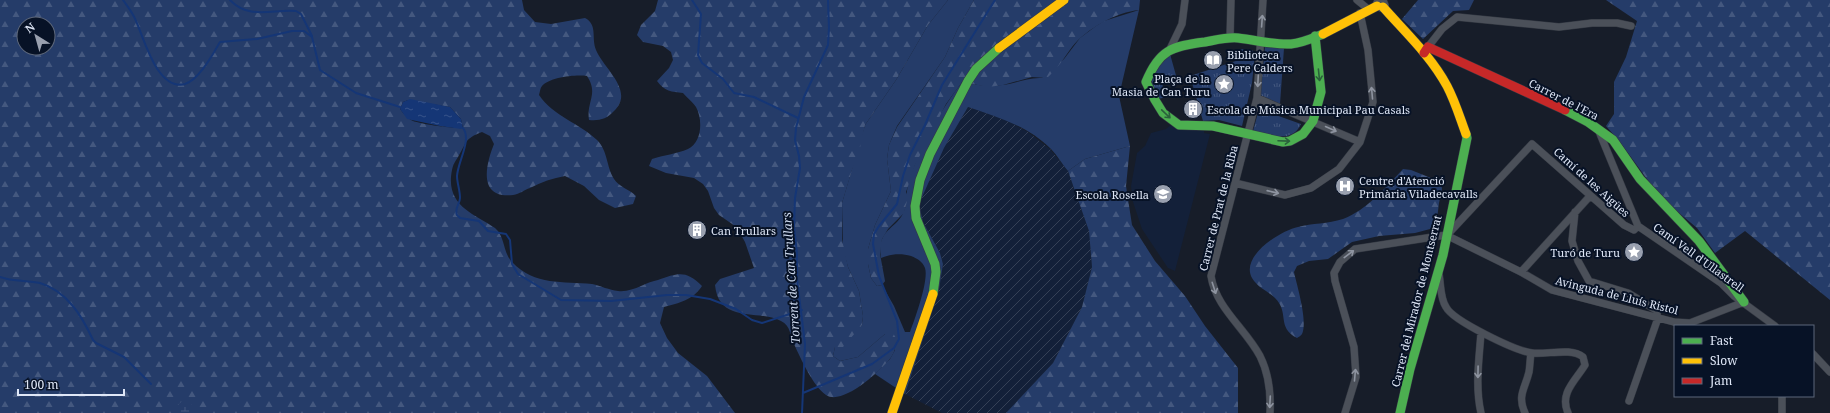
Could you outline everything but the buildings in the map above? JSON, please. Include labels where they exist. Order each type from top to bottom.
[{"type":"street","points":[[892,413],[928,306],[936,272],[933,256],[918,228],[916,218],[916,196],[925,166],[964,89],[976,69],[993,54],[1064,0]]},
{"type":"street","points":[[1170,49],[1182,24],[1185,0]]},
{"type":"street","points":[[1230,38],[1231,0]]},
{"type":"street","name":"Carrer de Prat de la Riba","points":[[1263,0],[1257,98],[1211,276],[1217,298],[1260,356],[1268,377],[1271,396],[1270,413]]},
{"type":"street","points":[[1357,0],[1375,5]]},
{"type":"street","points":[[1315,36],[1321,92],[1313,121],[1303,134],[1290,141],[1283,142],[1212,126],[1179,125],[1163,112],[1151,95],[1146,82],[1152,66],[1161,55],[1170,49],[1183,44],[1230,38],[1260,42],[1296,43],[1315,36],[1375,5]]},
{"type":"street","points":[[1235,183],[1285,195],[1311,188],[1339,169],[1360,142],[1372,102],[1368,50],[1375,5]]},
{"type":"street","name":"Carrer del Mirador de Montserrat","points":[[1375,5],[1426,50],[1453,98],[1467,138],[1439,270],[1410,369],[1400,413]]},
{"type":"street","points":[[1426,50],[1442,29],[1457,17],[1559,27],[1592,23],[1617,23],[1631,26]]},
{"type":"street","name":"Carrer de l'Era","points":[[1426,50],[1441,54],[1546,101],[1588,122],[1613,140],[1640,179],[1700,241],[1744,302]]},
{"type":"street","points":[[1257,98],[1360,142]]},
{"type":"street","name":"Camí Vell d'Ullastrell","points":[[1598,129],[1638,226],[1721,284],[1768,323]]},
{"type":"street","name":"Camí de les Aigües","points":[[1446,235],[1532,144],[1629,229],[1634,230],[1638,226]]},
{"type":"street","points":[[1521,272],[1590,196]]},
{"type":"street","points":[[1575,212],[1572,241],[1578,261],[1589,280],[1628,293],[1656,310],[1658,318],[1629,401]]},
{"type":"street","points":[[1345,413],[1356,377],[1354,347],[1335,281],[1334,273],[1340,262],[1355,249],[1446,235]]},
{"type":"street","name":"Avinguda de Lluís Ristol","points":[[1446,235],[1521,272],[1552,290],[1610,304],[1658,318],[1690,323],[1744,302]]},
{"type":"street","points":[[1439,270],[1443,302],[1448,311],[1459,320],[1481,333],[1531,353],[1574,353],[1583,357],[1585,365],[1570,385],[1565,397],[1568,413]]},
{"type":"street","points":[[1481,333],[1478,370],[1479,403],[1481,413]]},
{"type":"street","points":[[1524,413],[1521,396],[1528,374],[1531,353]]},
{"type":"street","points":[[1814,355],[1830,372]]},
{"type":"street","points":[[1782,397],[1782,413]]},
{"type":"shaded area","points":[[968,107],[1006,120],[1028,132],[1050,149],[1068,171],[1089,231],[1092,267],[1082,307],[1053,363],[1006,413],[942,413],[905,394],[939,290],[943,264],[940,253],[923,222],[919,204],[944,148]]},
{"type":"shaded area","name":"Escola Rosella","points":[[1171,125],[1204,131],[1204,133],[1210,134],[1175,271],[1168,268],[1142,229],[1133,202],[1131,186],[1137,153],[1145,146],[1151,133],[1166,129]]},
{"type":"green space","points":[[0,0],[522,0],[524,10],[535,22],[551,24],[585,18],[592,24],[596,50],[620,88],[620,103],[609,116],[603,119],[589,120],[592,88],[587,76],[577,75],[551,80],[542,86],[539,95],[551,108],[590,134],[601,144],[614,179],[636,196],[633,204],[615,208],[599,200],[584,186],[565,176],[543,182],[513,195],[502,195],[494,192],[489,186],[487,170],[494,144],[490,136],[482,132],[469,139],[454,163],[451,182],[456,200],[469,212],[498,231],[501,235],[507,254],[512,262],[521,270],[540,279],[592,284],[611,290],[627,291],[671,276],[682,274],[691,277],[702,286],[690,298],[664,307],[660,323],[667,338],[678,353],[707,376],[735,413],[0,413]],"holes":[[[408,100],[450,107],[461,119],[463,128],[453,128],[415,122],[407,117],[400,109],[403,102]]]},
{"type":"green space","points":[[658,0],[948,0],[928,25],[896,80],[865,125],[859,152],[842,203],[842,239],[848,267],[859,291],[863,316],[862,325],[843,347],[835,347],[833,356],[840,361],[858,357],[885,334],[893,333],[897,340],[889,360],[869,379],[850,392],[841,396],[833,397],[826,395],[821,391],[808,372],[788,328],[784,323],[772,318],[741,313],[724,305],[718,297],[715,285],[720,279],[754,268],[745,242],[735,226],[719,215],[714,208],[708,191],[703,184],[694,178],[666,173],[649,166],[652,159],[684,151],[693,146],[699,136],[700,130],[700,118],[693,103],[683,93],[668,90],[662,87],[657,81],[669,68],[673,60],[671,52],[663,46],[643,42],[637,35],[641,25],[655,11]]},
{"type":"green space","points":[[948,0],[974,0],[958,28],[945,57],[897,126],[889,145],[887,159],[891,191],[875,225],[868,249],[868,264],[871,278],[877,286],[882,285],[894,306],[905,332],[910,332],[918,309],[925,281],[925,268],[920,260],[903,254],[896,254],[881,258],[880,248],[884,235],[897,222],[904,211],[909,181],[930,132],[942,111],[962,82],[997,86],[1042,78],[1064,59],[1080,38],[1096,26],[1104,21],[1139,10],[1119,96],[1130,146],[1085,159],[1068,171],[1051,149],[1032,134],[1012,123],[968,107],[944,148],[919,204],[923,222],[940,253],[943,264],[939,290],[905,394],[875,374],[890,359],[895,350],[885,334],[858,357],[840,361],[833,356],[835,347],[862,325],[863,316],[859,291],[848,267],[843,249],[842,203],[865,125],[896,80],[928,25]]},
{"type":"green space","points":[[974,0],[1140,0],[1139,10],[1130,11],[1102,22],[1085,34],[1078,40],[1058,67],[1047,78],[1032,77],[1003,85],[988,87],[962,82],[946,104],[915,165],[906,192],[908,197],[904,213],[888,229],[882,239],[880,254],[885,281],[882,285],[877,286],[871,278],[868,264],[868,249],[875,225],[891,191],[887,159],[889,145],[897,127],[945,57],[958,28]]},
{"type":"green space","points":[[1418,0],[1474,0],[1469,10],[1453,11],[1423,39],[1402,19]]},
{"type":"green space","points":[[1606,0],[1830,0],[1830,300],[1745,231],[1715,253],[1697,228],[1660,197],[1620,142],[1606,126],[1614,114],[1614,82],[1626,57],[1637,21]]},
{"type":"green space","points":[[1265,47],[1284,48],[1280,104],[1260,95]]},
{"type":"green space","name":"Plaça de la Masia de Can Turu","points":[[1240,49],[1252,50],[1255,54],[1252,83],[1242,126],[1219,120],[1203,121],[1190,76],[1242,59]]},
{"type":"green space","points":[[1170,54],[1177,79],[1162,84],[1167,97],[1158,99],[1154,92],[1152,79],[1156,69]]},
{"type":"green space","points":[[1259,109],[1301,124],[1292,134],[1286,136],[1273,136],[1253,131]]},
{"type":"green space","points":[[1130,146],[1126,186],[1132,225],[1155,261],[1185,296],[1205,326],[1238,368],[1238,413],[1006,413],[1053,363],[1082,307],[1092,267],[1089,231],[1068,171],[1085,159]]},
{"type":"green space","points":[[1403,169],[1411,170],[1441,182],[1442,189],[1435,225],[1430,229],[1415,233],[1379,236],[1352,242],[1328,259],[1309,261],[1297,266],[1294,272],[1303,312],[1304,328],[1302,334],[1297,338],[1287,329],[1282,309],[1275,298],[1257,284],[1252,278],[1250,270],[1252,261],[1257,253],[1272,239],[1290,229],[1337,221],[1352,215],[1376,197]]},
{"type":"green space","points":[[186,398],[194,408],[195,413],[178,413],[175,407]]},
{"type":"water","points":[[410,99],[450,107],[461,119],[463,128],[440,126],[407,119],[400,109],[403,102]]},
{"type":"waterway","points":[[123,0],[135,18],[153,62],[159,72],[167,80],[175,84],[185,84],[190,82],[205,66],[220,42],[257,39],[292,31],[304,31],[312,37],[320,70],[356,93],[400,107]]},
{"type":"waterway","points":[[230,0],[237,6],[253,12],[296,11],[301,14],[312,36]]},
{"type":"waterway","points":[[692,0],[701,14],[698,55],[702,63],[723,79],[734,93],[754,97],[798,118]]},
{"type":"waterway","name":"Torrent de Can Trullars","points":[[802,413],[805,344],[797,279],[797,253],[794,227],[795,198],[800,168],[795,140],[796,128],[804,97],[828,45],[828,0]]},
{"type":"waterway","points":[[803,393],[872,364],[894,348],[899,339],[897,321],[879,276],[873,244],[874,234],[897,204],[903,176],[910,155],[942,85],[995,0]]},
{"type":"waterway","points":[[463,128],[466,138],[457,176],[460,192],[460,200],[456,210],[457,215],[460,218],[479,221],[488,231],[506,234],[510,240],[512,264],[518,274],[561,300],[611,301],[667,295],[686,295],[710,299],[736,309],[752,320],[762,323],[802,310]]},
{"type":"waterway","points":[[0,277],[10,280],[40,283],[58,292],[66,298],[79,314],[96,343],[124,357],[151,384]]},
{"type":"traffic: fast","points":[[1315,36],[1321,92],[1313,121],[1303,134],[1290,141],[1283,142],[1213,126],[1179,125],[1163,113],[1146,82],[1151,71],[1162,56],[1175,48],[1184,45],[1234,38],[1291,44],[1311,39],[1315,37],[1323,34]]},
{"type":"traffic: fast","points":[[933,294],[936,272],[935,264],[916,218],[915,206],[920,180],[930,154],[968,81],[976,69],[999,48]]},
{"type":"traffic: fast","points":[[1565,110],[1588,122],[1613,140],[1640,179],[1699,241],[1744,302]]},
{"type":"traffic: fast","points":[[1400,413],[1410,369],[1443,255],[1467,138],[1466,134]]},
{"type":"traffic: slow","points":[[999,48],[1064,0]]},
{"type":"traffic: slow","points":[[1323,34],[1377,6]]},
{"type":"traffic: slow","points":[[1383,7],[1417,45],[1441,75],[1447,86],[1466,134]]},
{"type":"traffic: slow","points":[[892,413],[933,294]]},
{"type":"traffic: jam","points":[[1424,53],[1428,47],[1565,110]]},
{"type":"place","name":"Biblioteca Pere Calders","points":[[1213,60]]},
{"type":"place","name":"Plaça de la Masia de Can Turu","points":[[1224,84]]},
{"type":"place","name":"Escola de Música Municipal Pau Casals","points":[[1193,109]]},
{"type":"place","name":"Centre d'Atenció Primària Viladecavalls","points":[[1345,186]]},
{"type":"place","name":"Escola Rosella","points":[[1163,194]]},
{"type":"place","name":"Can Trullars","points":[[697,230]]},
{"type":"place","name":"Turó de Turu","points":[[1634,252]]}]
